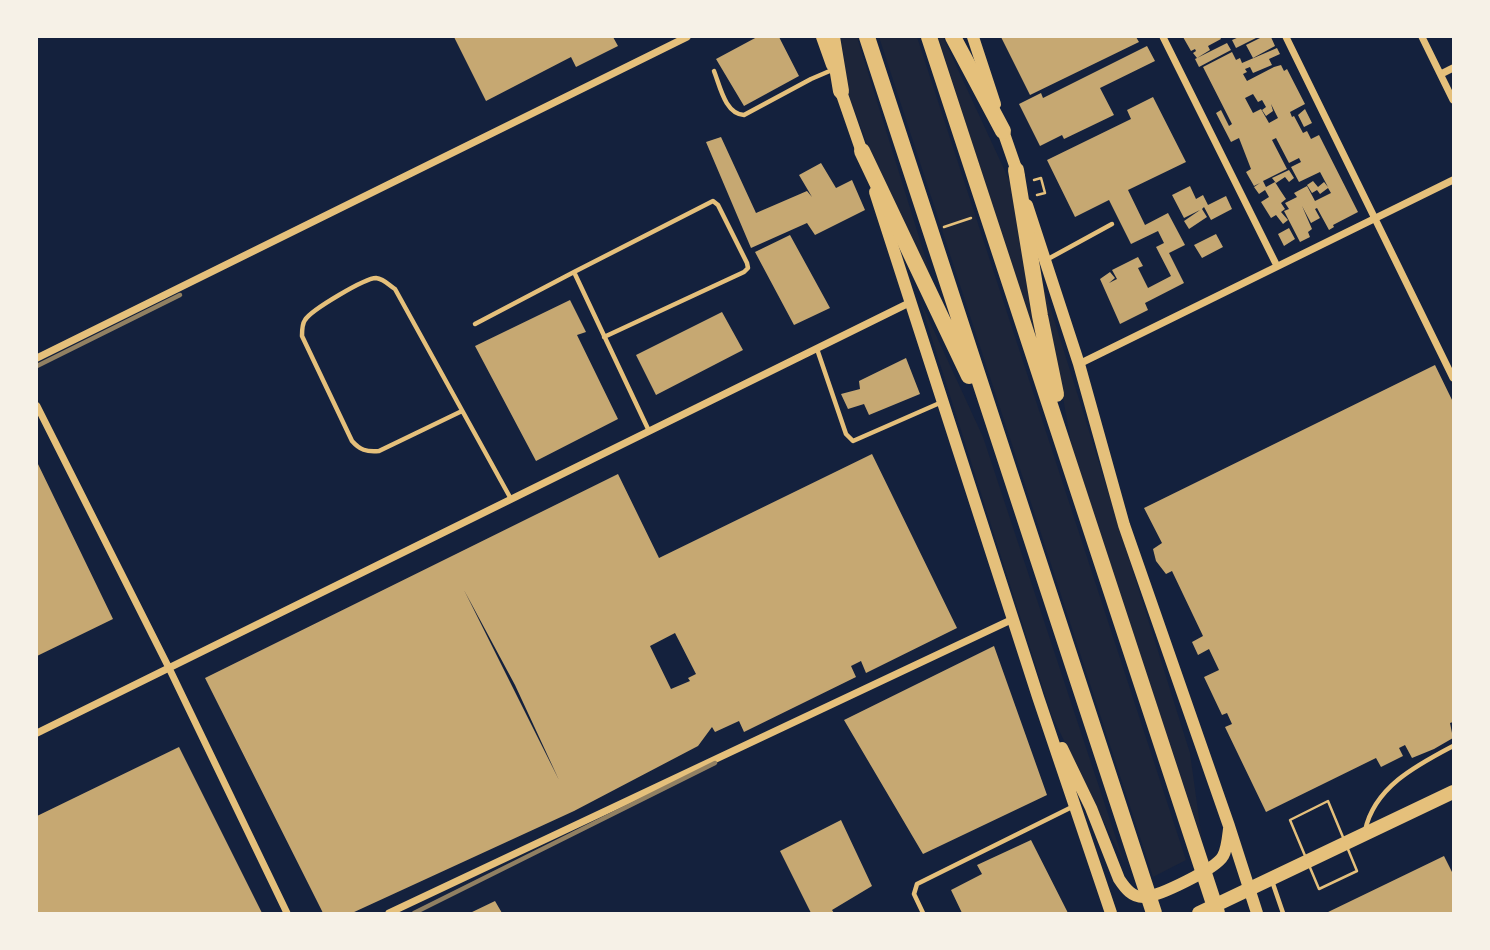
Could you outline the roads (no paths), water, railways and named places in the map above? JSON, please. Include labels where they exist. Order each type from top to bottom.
[{"type":"highway","points":[[832,37],[841,91]]},
{"type":"highway","points":[[867,37],[1154,913]]},
{"type":"highway","points":[[929,37],[1217,913]]},
{"type":"highway","points":[[953,37],[1003,131]]},
{"type":"highway","points":[[862,151],[995,429]]},
{"type":"highway","points":[[1016,170],[1040,316],[1072,468]]},
{"type":"main road","points":[[822,37],[862,151],[1038,697],[1111,913]]},
{"type":"main road","points":[[973,37],[1079,364],[1124,525],[1257,913]]},
{"type":"main road","points":[[1038,697],[1091,808],[1119,879],[1134,895],[1145,897],[1163,891],[1215,865],[1223,856],[1229,825]]},
{"type":"main road","points":[[1199,913],[1453,792]]},
{"type":"street","points":[[37,358],[687,37]]},
{"type":"street","points":[[1163,37],[1277,266]]},
{"type":"street","points":[[1286,37],[1453,377]]},
{"type":"street","points":[[1422,37],[1453,100]]},
{"type":"street","points":[[1441,74],[1453,68]]},
{"type":"street","points":[[1079,364],[1453,180]]},
{"type":"street","points":[[37,733],[911,302]]},
{"type":"street","points":[[37,406],[169,668],[287,913]]},
{"type":"street","points":[[389,913],[1013,619]]},
{"type":"lane","points":[[714,71],[731,110],[735,114],[744,115],[833,70]]},
{"type":"lane","points":[[475,324],[713,201],[718,205],[748,268],[604,337]]},
{"type":"lane","points":[[1046,261],[1111,224]]},
{"type":"lane","points":[[574,272],[649,431]]},
{"type":"lane","points":[[462,411],[379,451],[359,449],[352,441],[302,336],[303,321],[310,313],[364,281],[376,278],[395,289],[511,499]]},
{"type":"lane","points":[[817,349],[846,434],[853,441],[943,401]]},
{"type":"lane","points":[[1364,835],[1375,805],[1394,783],[1410,768],[1453,746]]},
{"type":"lane","points":[[923,913],[914,894],[917,884],[1075,806]]},
{"type":"lane","points":[[1271,879],[1283,913]]},
{"type":"railway","points":[[37,366],[180,295]]},
{"type":"railway","points":[[414,913],[715,763]]}]
